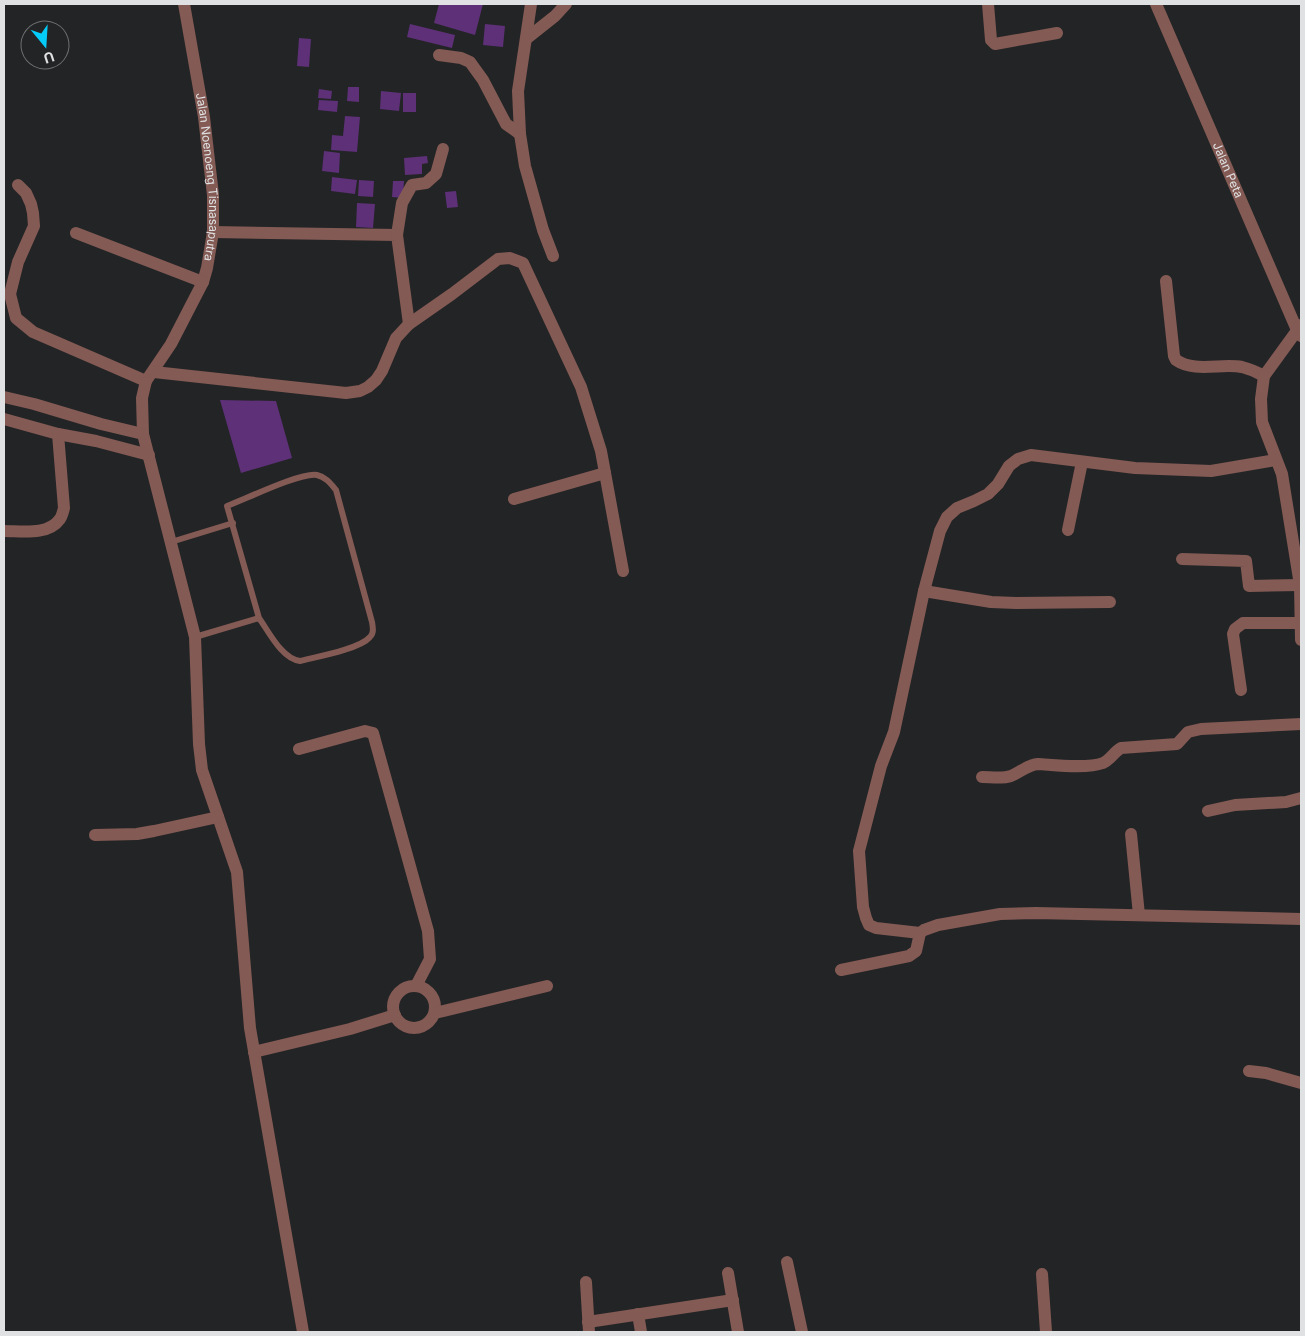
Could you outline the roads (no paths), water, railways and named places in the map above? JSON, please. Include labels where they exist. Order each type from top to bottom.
[{"type":"street","name":"Jalan Noenoeng Tisnasaputra","points":[[184,4],[204,117],[213,195],[213,232],[203,282],[172,344],[150,377],[142,398],[143,434],[195,636],[202,770],[236,872],[250,1028],[303,1332]]},
{"type":"street","points":[[530,4],[518,92],[520,134],[525,166],[553,256]]},
{"type":"street","points":[[526,39],[555,16],[566,4]]},
{"type":"street","points":[[988,4],[990,40],[995,44],[1057,33]]},
{"type":"street","name":"Jalan Peta","points":[[1156,4],[1300,330]]},
{"type":"street","points":[[439,55],[461,58],[470,62],[483,80],[506,124],[520,134]]},
{"type":"street","points":[[409,324],[397,235],[402,203],[412,186],[426,183],[436,174],[443,149]]},
{"type":"street","points":[[18,185],[26,193],[31,204],[34,213],[34,226],[18,262],[10,294],[16,318],[33,332],[150,377],[346,393],[360,391],[368,387],[382,372],[396,338],[409,324],[498,259],[510,258],[523,263],[581,387],[601,451],[623,571]]},
{"type":"street","points":[[213,232],[397,235]]},
{"type":"street","points":[[76,233],[203,282]]},
{"type":"street","points":[[1166,282],[1176,360],[1187,366],[1241,367],[1264,376]]},
{"type":"street","points":[[1300,330],[1264,376],[1261,399],[1262,422],[1282,474],[1300,585],[1301,640]]},
{"type":"street","points":[[4,397],[143,434]]},
{"type":"street","points":[[29,426],[34,404]]},
{"type":"street","points":[[4,419],[148,455]]},
{"type":"street","points":[[4,530],[40,531],[56,523],[61,518],[64,508],[58,434]]},
{"type":"street","points":[[1276,460],[1211,471],[1135,468],[1030,455],[1018,459],[1008,466],[998,484],[988,494],[957,508],[947,517],[940,531],[924,591],[894,732],[880,766],[859,851],[863,907],[870,925],[876,928],[920,933],[938,925],[1000,914],[1036,913],[1301,918]]},
{"type":"street","points":[[1068,530],[1082,462]]},
{"type":"street","points":[[514,499],[605,473]]},
{"type":"street","points":[[1182,559],[1246,561],[1249,586],[1300,585]]},
{"type":"street","points":[[924,591],[991,602],[1016,604],[1110,602]]},
{"type":"street","points":[[1241,690],[1233,634],[1235,629],[1243,623],[1300,623]]},
{"type":"street","points":[[982,777],[1001,778],[1012,776],[1031,765],[1038,764],[1087,766],[1102,764],[1115,751],[1121,748],[1178,744],[1188,732],[1301,724]]},
{"type":"street","points":[[298,749],[365,730],[372,733],[428,931],[430,959],[416,986]]},
{"type":"street","points":[[1208,811],[1234,805],[1286,802],[1301,798]]},
{"type":"street","points":[[94,835],[137,834],[218,816]]},
{"type":"street","points":[[1132,834],[1139,915]]},
{"type":"street","points":[[841,970],[909,956],[916,951],[920,933]]},
{"type":"street","points":[[416,986],[429,992],[434,998],[436,1005],[435,1012],[429,1023],[418,1028],[412,1028],[407,1027],[398,1020],[393,1010],[394,1002],[402,990],[416,986]]},
{"type":"street","points":[[435,1012],[547,986]]},
{"type":"street","points":[[254,1052],[350,1029],[395,1015]]},
{"type":"street","points":[[1249,1071],[1266,1073],[1301,1083]]},
{"type":"street","points":[[787,1262],[802,1332]]},
{"type":"street","points":[[728,1273],[738,1332]]},
{"type":"street","points":[[1042,1274],[1046,1332]]},
{"type":"street","points":[[586,1282],[588,1327],[638,1314],[733,1300]]},
{"type":"street","points":[[638,1314],[641,1332]]},
{"type":"lane","points":[[317,475],[324,478],[336,490],[373,629],[372,636],[354,647],[300,661],[293,660],[286,655],[260,618],[232,523],[227,506],[297,478],[317,475]]},
{"type":"lane","points":[[171,542],[232,523]]},
{"type":"lane","points":[[195,636],[260,618]]}]
